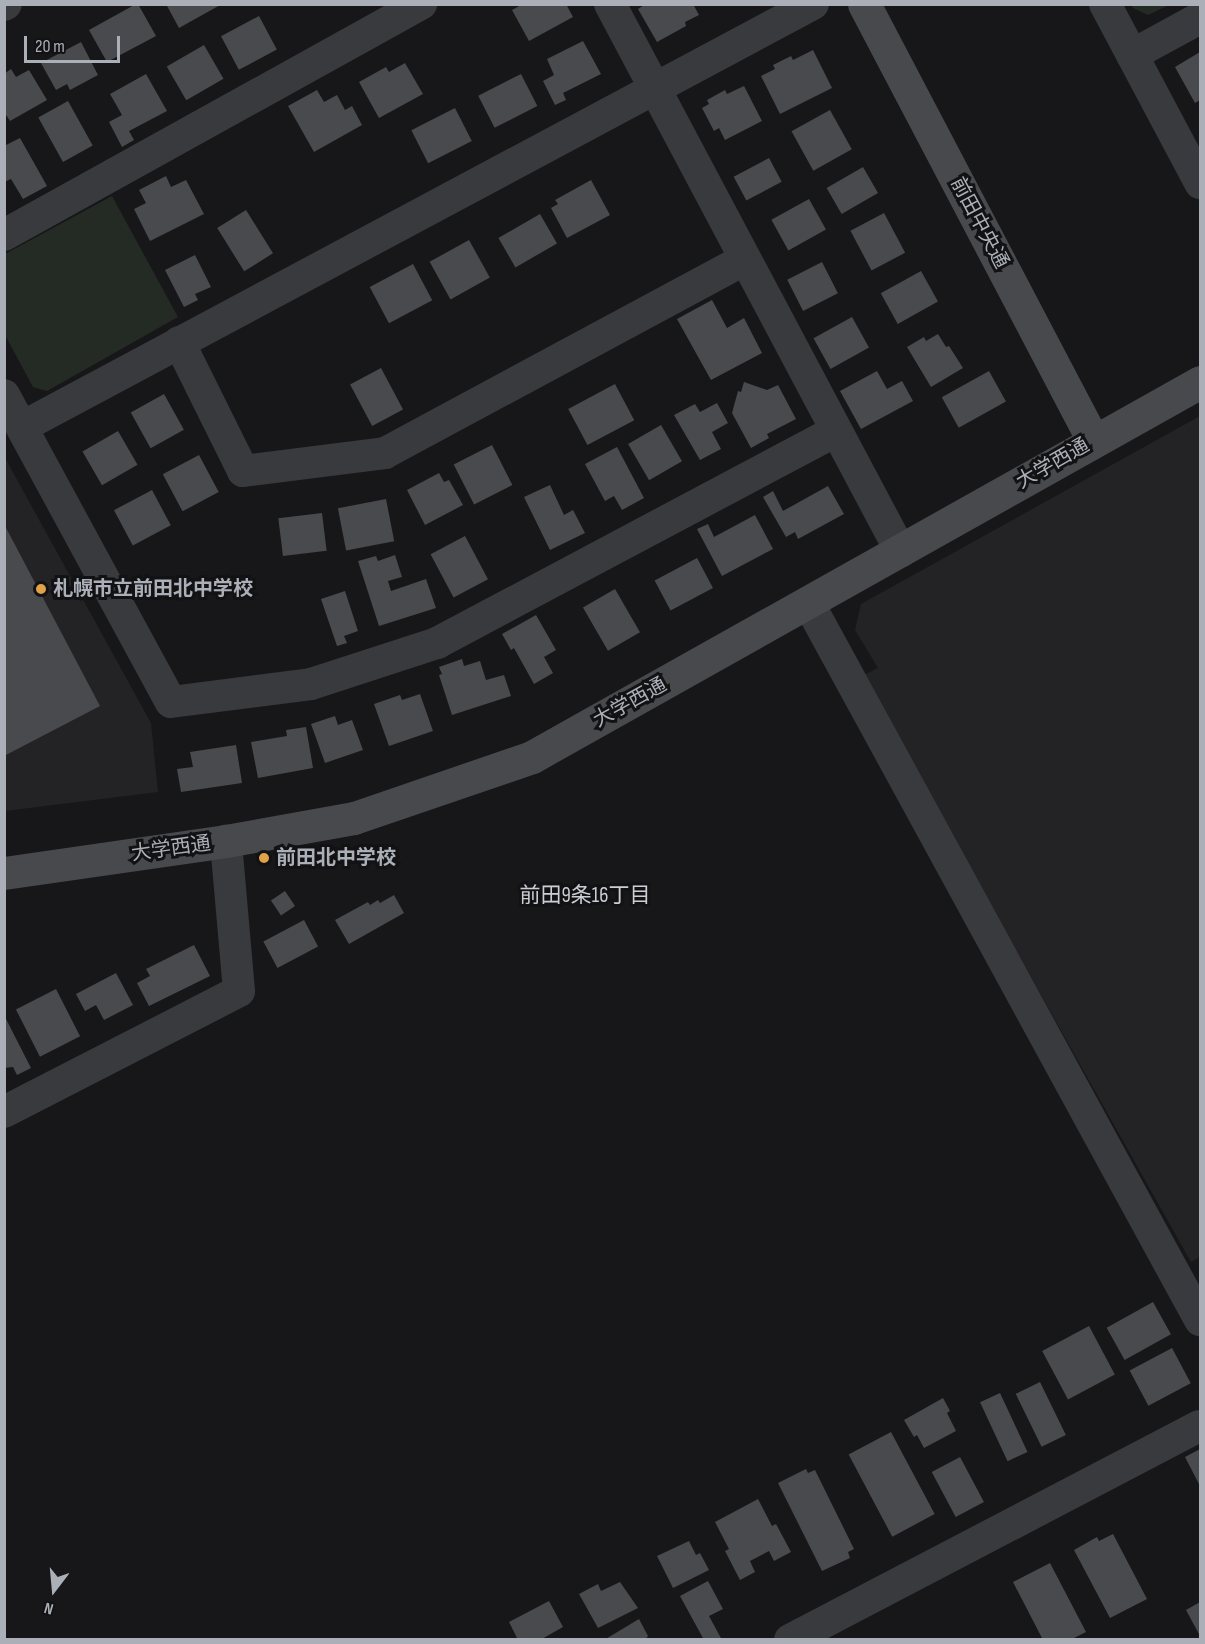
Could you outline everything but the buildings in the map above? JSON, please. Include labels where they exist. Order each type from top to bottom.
[{"type":"street","points":[[4,235],[421,4]]},
{"type":"street","points":[[610,4],[901,552]]},
{"type":"street","points":[[22,427],[813,4]]},
{"type":"street","name":"前田中央通","points":[[864,4],[1093,441]]},
{"type":"street","points":[[1105,4],[1200,183]]},
{"type":"street","points":[[1132,55],[1200,18]]},
{"type":"street","points":[[179,342],[243,471],[385,453],[745,259]]},
{"type":"street","name":"大学西通","points":[[4,873],[226,841],[354,818],[532,757],[809,604],[1200,382]]},
{"type":"street","points":[[4,395],[171,702],[311,684],[437,643],[836,431]]},
{"type":"street","points":[[809,604],[1200,1320]]},
{"type":"street","points":[[4,1112],[239,991],[226,841]]},
{"type":"street","points":[[790,1640],[1200,1426]]},
{"type":"shaded area","points":[[1131,5],[1169,5],[1148,15]]},
{"type":"shaded area","points":[[112,196],[178,317],[47,391],[33,387],[5,335],[5,254]]},
{"type":"shaded area","points":[[1200,416],[1200,1257],[1191,1262],[862,676],[878,668],[855,630],[861,604]]},
{"type":"shaded area","name":"札幌市立前田北中学校","points":[[4,456],[151,723],[158,792],[5,811]]},
{"type":"place","name":"札幌市立前田北中学校","points":[[41,589]]},
{"type":"place","name":"前田北中学校","points":[[264,858]]},
{"type":"district","name":"前田9条16丁目","points":[[585,896]]}]
